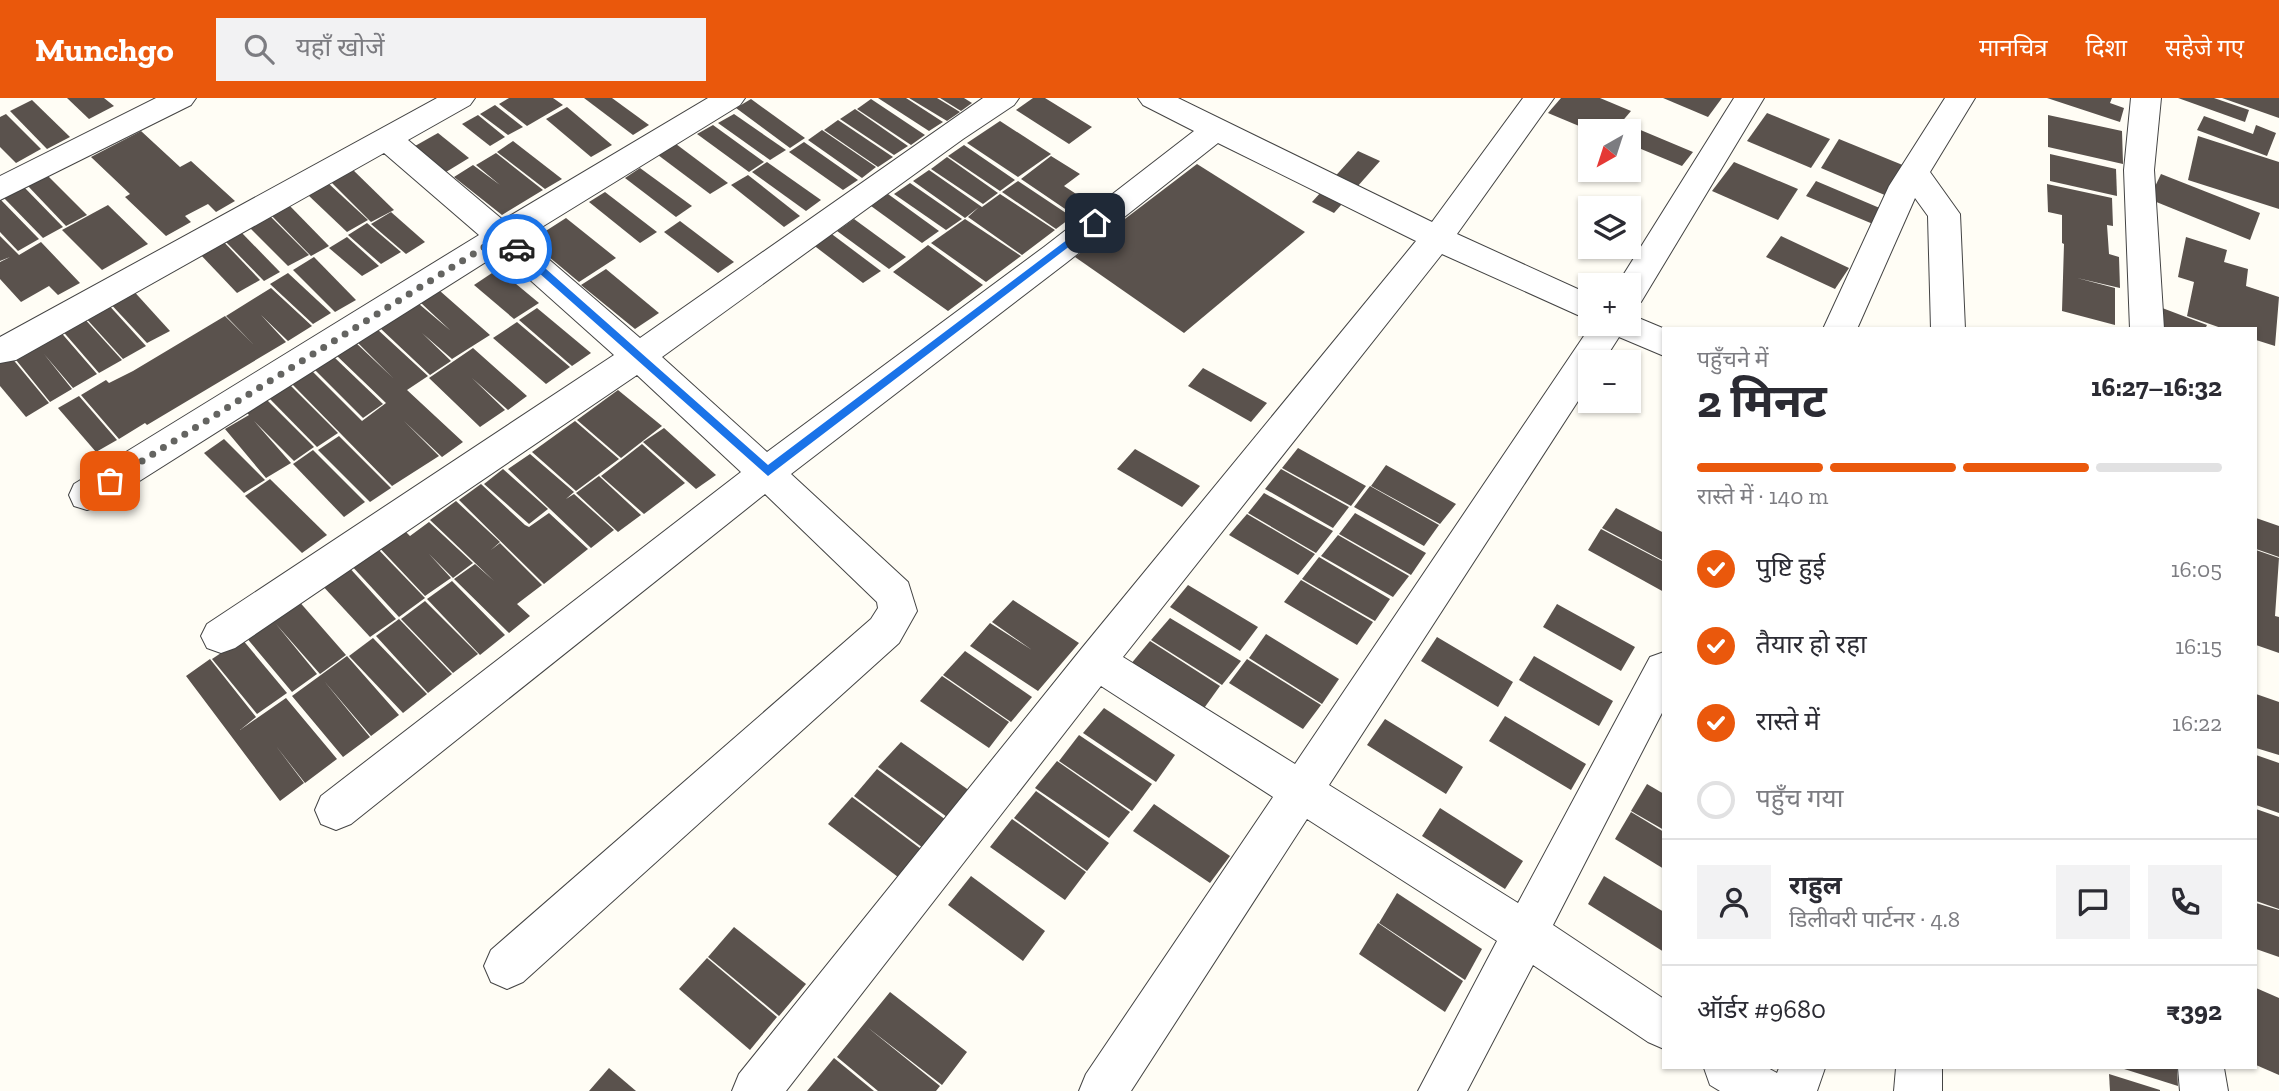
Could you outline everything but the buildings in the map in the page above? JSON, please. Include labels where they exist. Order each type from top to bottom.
[{"type":"street","points":[[0,189],[181,98]]},
{"type":"street","points":[[4,351],[460,98]]},
{"type":"street","points":[[87,495],[502,236],[730,98]]},
{"type":"street","points":[[222,636],[639,356],[1004,98]]},
{"type":"street","points":[[1153,98],[1437,238],[1578,303]]},
{"type":"street","points":[[756,1091],[1437,238],[1539,98]]},
{"type":"street","points":[[1641,274],[1749,98]]},
{"type":"street","points":[[1841,327],[1913,173],[1960,98]]},
{"type":"street","points":[[2146,98],[2139,170],[2147,327]]},
{"type":"street","points":[[336,810],[768,471],[1055,255],[1216,129]]},
{"type":"street","points":[[388,140],[502,236],[768,471],[894,594],[898,611],[885,631],[507,967]]},
{"type":"street","points":[[1913,173],[1944,214],[1948,327]]},
{"type":"street","points":[[1641,333],[1662,342]]},
{"type":"street","points":[[1103,1091],[1299,790],[1602,336]]},
{"type":"street","points":[[1096,662],[1525,933],[1662,1025]]},
{"type":"street","points":[[1442,1091],[1662,674]]},
{"type":"street","points":[[1729,1069],[1762,1091]]},
{"type":"street","points":[[1793,1091],[1802,1069]]},
{"type":"street","points":[[1917,1091],[1919,1069]]},
{"type":"street","points":[[2201,1069],[2204,1091]]},
{"type":"way so far","points":[[110,481],[502,236],[517,249]]},
{"type":"route","points":[[517,249],[768,471],[1095,223]]}]
